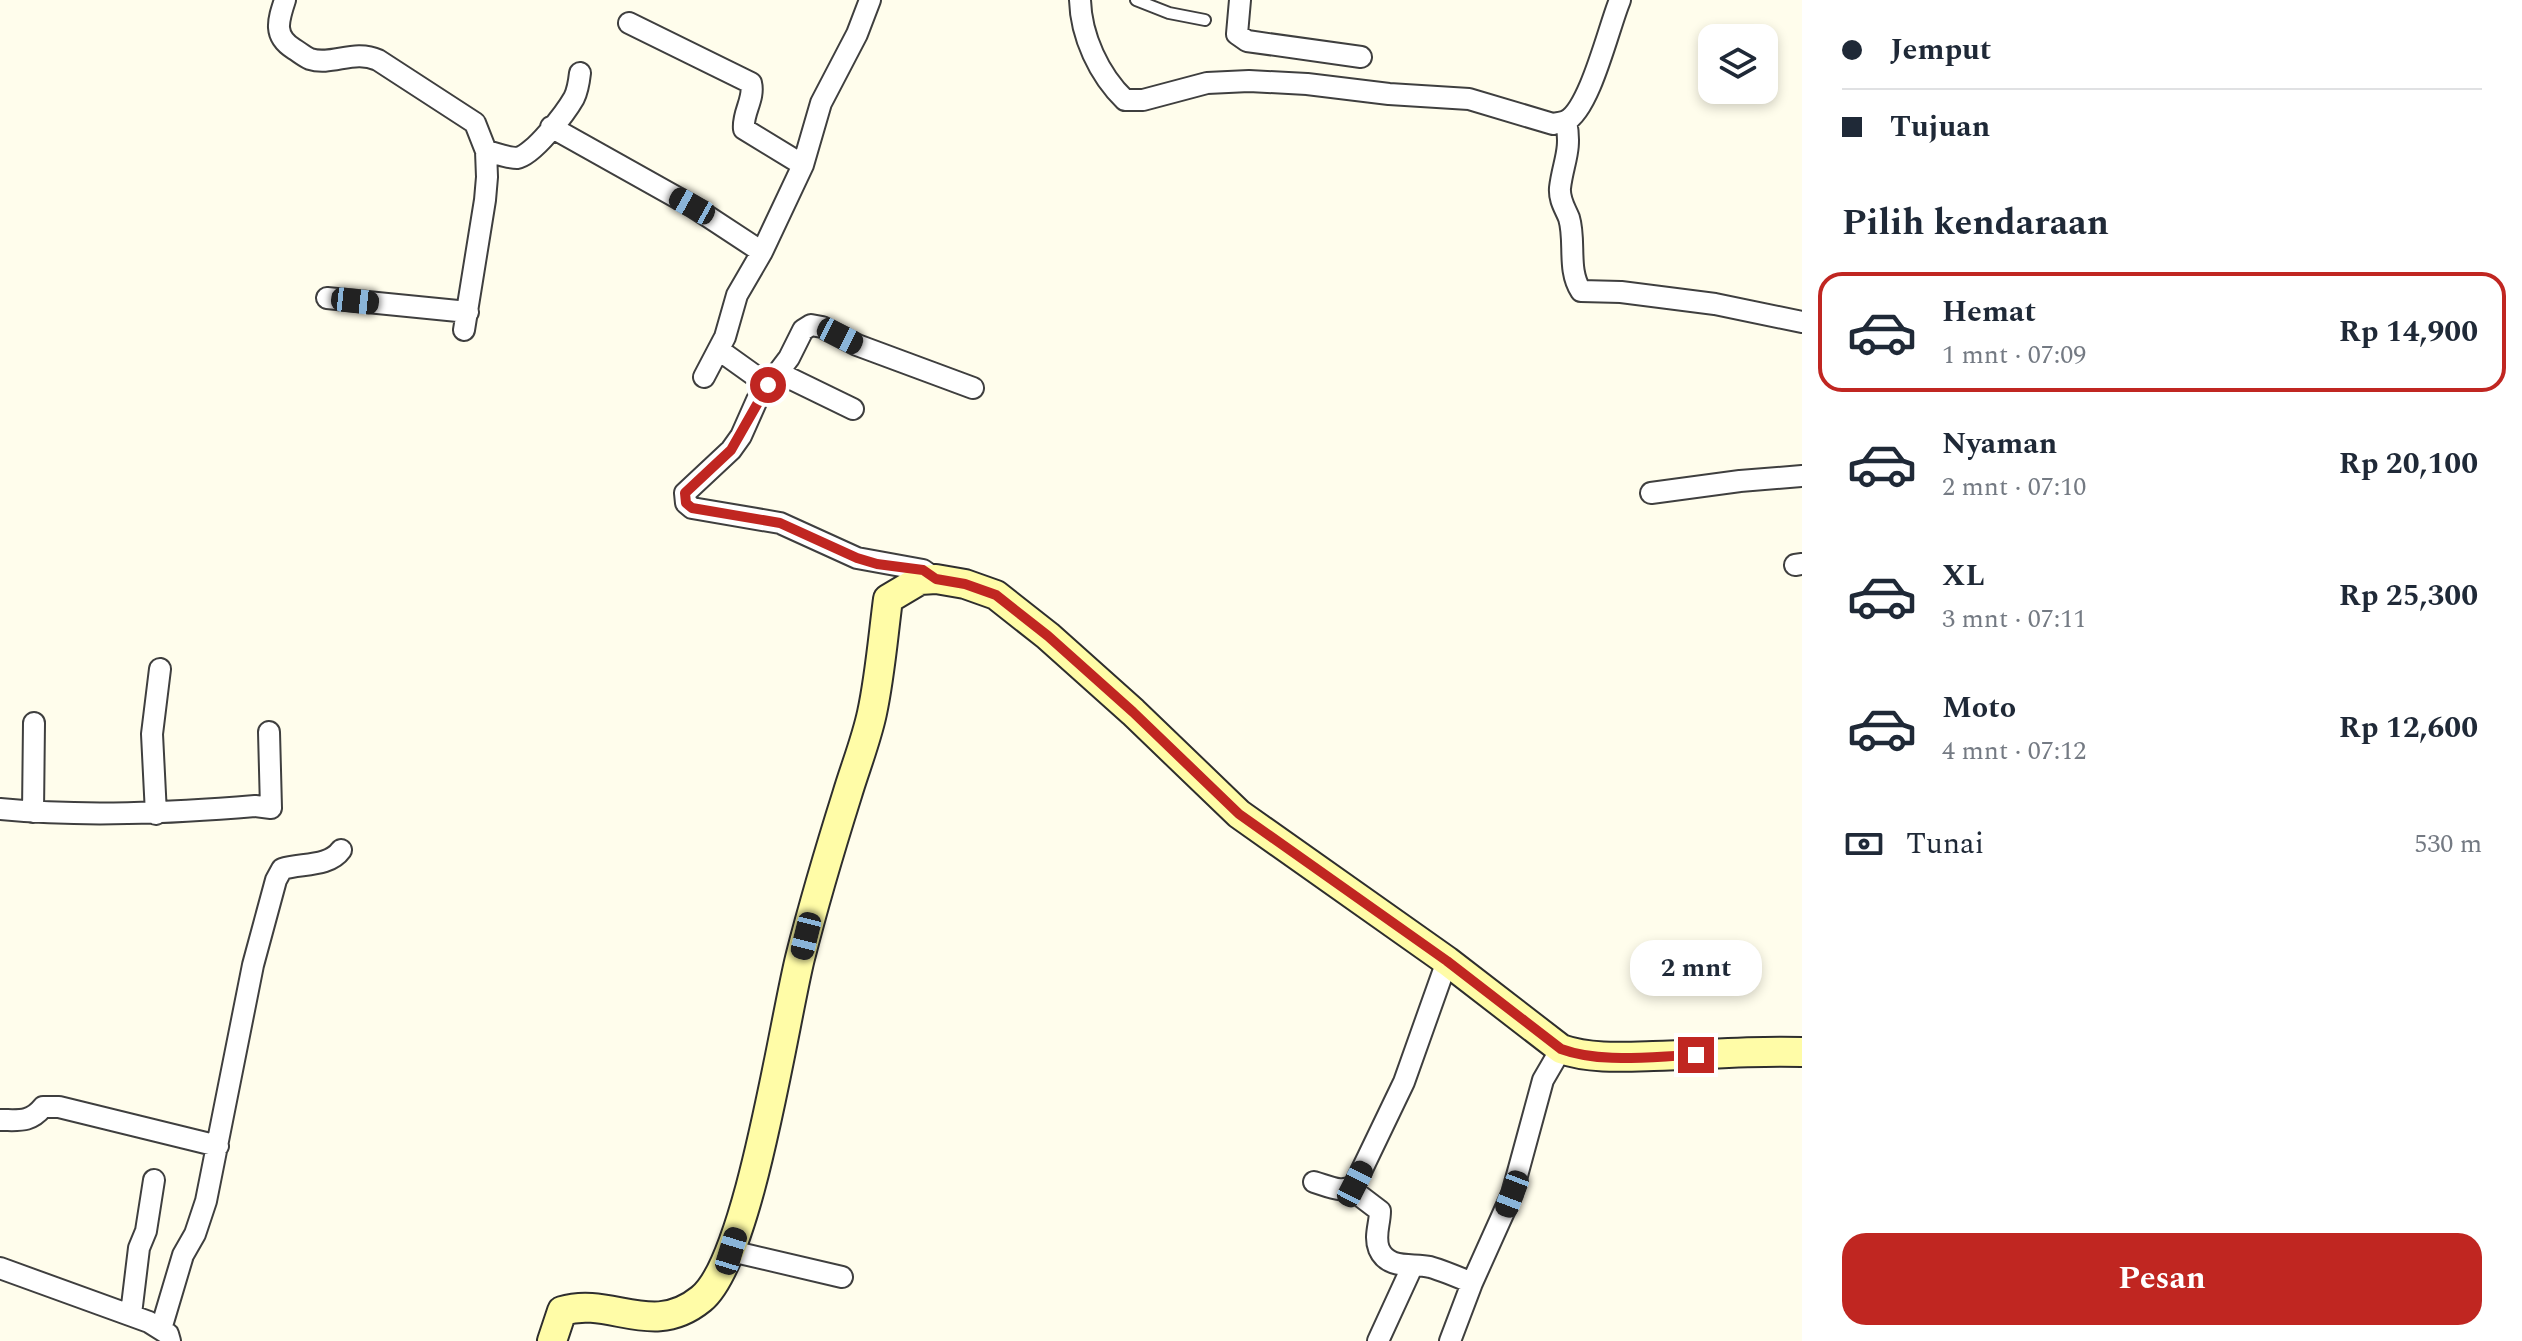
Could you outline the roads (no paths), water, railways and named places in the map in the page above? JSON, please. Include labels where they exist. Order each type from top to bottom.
[{"type":"street","points":[[285,0],[278,20],[278,34],[285,43],[310,59],[366,55],[378,60],[475,123],[486,151],[487,177],[466,321],[327,298]]},
{"type":"street","points":[[704,377],[720,351],[737,295],[762,252],[803,165],[821,103],[857,34],[870,0]]},
{"type":"street","points":[[1080,0],[1086,36],[1098,64],[1125,100],[1143,100],[1207,83],[1293,83],[1469,99],[1553,124],[1566,121],[1578,109],[1602,61],[1620,0]]},
{"type":"street","points":[[1240,0],[1237,34],[1247,41],[1361,57]]},
{"type":"street","points":[[629,23],[751,83],[753,90],[743,121],[744,129],[803,165]]},
{"type":"street","points":[[486,151],[516,158],[526,155],[573,100],[579,87],[580,73]]},
{"type":"street","points":[[1566,121],[1569,147],[1560,190],[1569,220],[1573,261],[1581,291],[1621,292],[1715,304],[1802,322]]},
{"type":"street","points":[[551,127],[692,206],[762,252]]},
{"type":"street","points":[[936,579],[923,570],[877,564],[836,551],[780,523],[692,508],[686,503],[685,493],[731,450],[768,378],[794,351],[803,330],[811,325],[973,388]]},
{"type":"street","points":[[720,351],[768,378],[853,409]]},
{"type":"street","points":[[1651,493],[1802,476]]},
{"type":"street","points":[[552,1341],[562,1311],[578,1306],[644,1318],[664,1318],[682,1311],[703,1299],[731,1251],[749,1191],[818,887],[872,713],[888,599],[888,579],[877,564]]},
{"type":"street","points":[[888,599],[920,580],[936,579],[965,584],[996,595],[1048,636],[1133,712],[1239,814],[1447,961],[1561,1049],[1624,1057],[1802,1052]]},
{"type":"street","points":[[156,814],[152,734],[160,669]]},
{"type":"street","points":[[33,812],[34,723]]},
{"type":"street","points":[[0,809],[156,814],[255,806],[271,808],[269,732]]},
{"type":"street","points":[[0,1268],[131,1314],[166,1335],[183,1255],[201,1218],[253,965],[276,880],[282,869],[297,864],[320,863],[337,857],[341,850]]},
{"type":"street","points":[[1351,1189],[1382,1133],[1404,1082],[1447,961]]},
{"type":"street","points":[[1450,1341],[1512,1194],[1543,1080],[1561,1049]]},
{"type":"street","points":[[0,1120],[26,1120],[35,1117],[43,1107],[59,1107],[218,1146]]},
{"type":"street","points":[[131,1314],[139,1248],[146,1231],[154,1180]]},
{"type":"street","points":[[1314,1182],[1342,1190],[1351,1189],[1380,1211],[1377,1231],[1380,1252],[1399,1265],[1430,1267],[1472,1283]]},
{"type":"street","points":[[731,1251],[842,1277]]},
{"type":"street","points":[[1378,1341],[1412,1267]]},
{"type":"lane","points":[[1136,0],[1169,13],[1205,20]]}]
